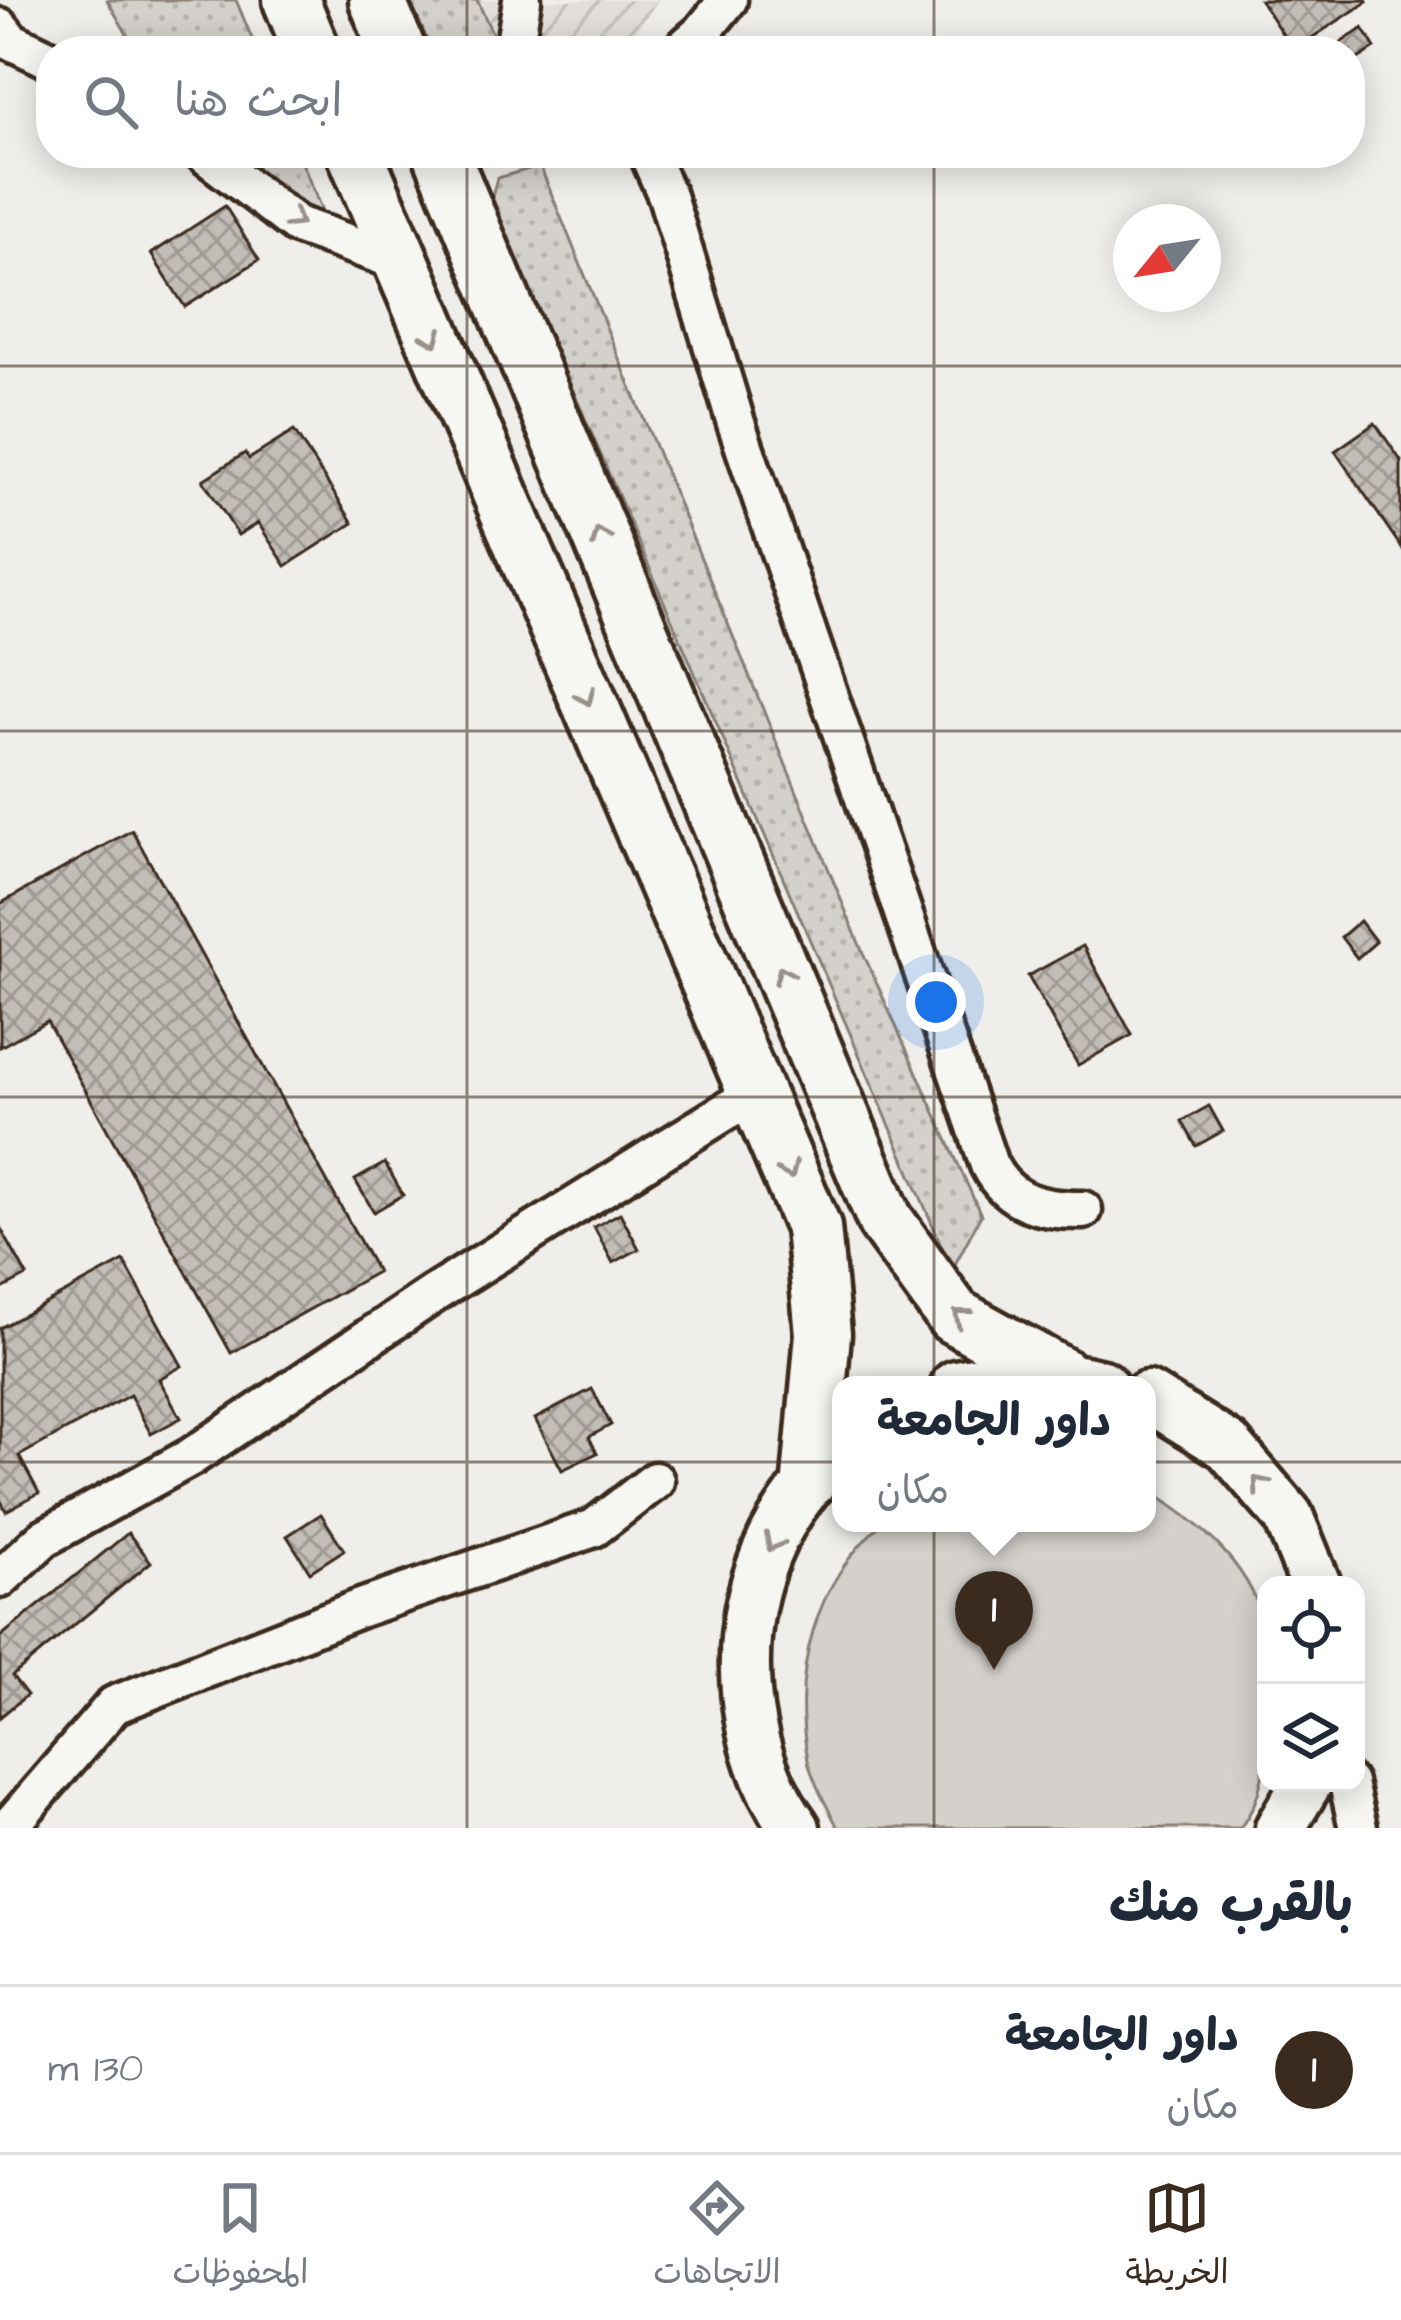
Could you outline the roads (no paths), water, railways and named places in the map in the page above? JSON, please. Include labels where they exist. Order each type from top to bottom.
[{"type":"highway","points":[[291,0],[306,36]]},
{"type":"highway","points":[[377,0],[392,36]]},
{"type":"highway","points":[[361,168],[813,1227],[823,1334],[826,1464]]},
{"type":"highway","points":[[447,168],[885,1220],[954,1316],[1074,1376]]},
{"type":"main road","points":[[1156,1402],[1228,1446],[1288,1516],[1312,1576]]},
{"type":"main road","points":[[795,1828],[778,1805],[749,1723],[745,1637],[766,1553],[826,1464]]},
{"type":"main road","points":[[1280,1828],[1302,1792]]},
{"type":"street","points":[[516,36],[522,0]]},
{"type":"street","points":[[697,36],[728,0]]},
{"type":"street","points":[[4,40],[36,54]]},
{"type":"street","points":[[223,168],[297,225],[400,262]]},
{"type":"street","points":[[655,168],[668,196],[736,423],[988,1165],[998,1183],[1021,1200],[1052,1210],[1083,1210]]},
{"type":"street","points":[[0,1580],[44,1538],[191,1457],[435,1293],[755,1093]]},
{"type":"street","points":[[8,1828],[114,1705],[361,1608],[594,1528],[655,1481]]},
{"type":"street","points":[[1350,1792],[1358,1828]]},
{"type":"place","name":"داور الجامعة","points":[[994,1670]]}]
